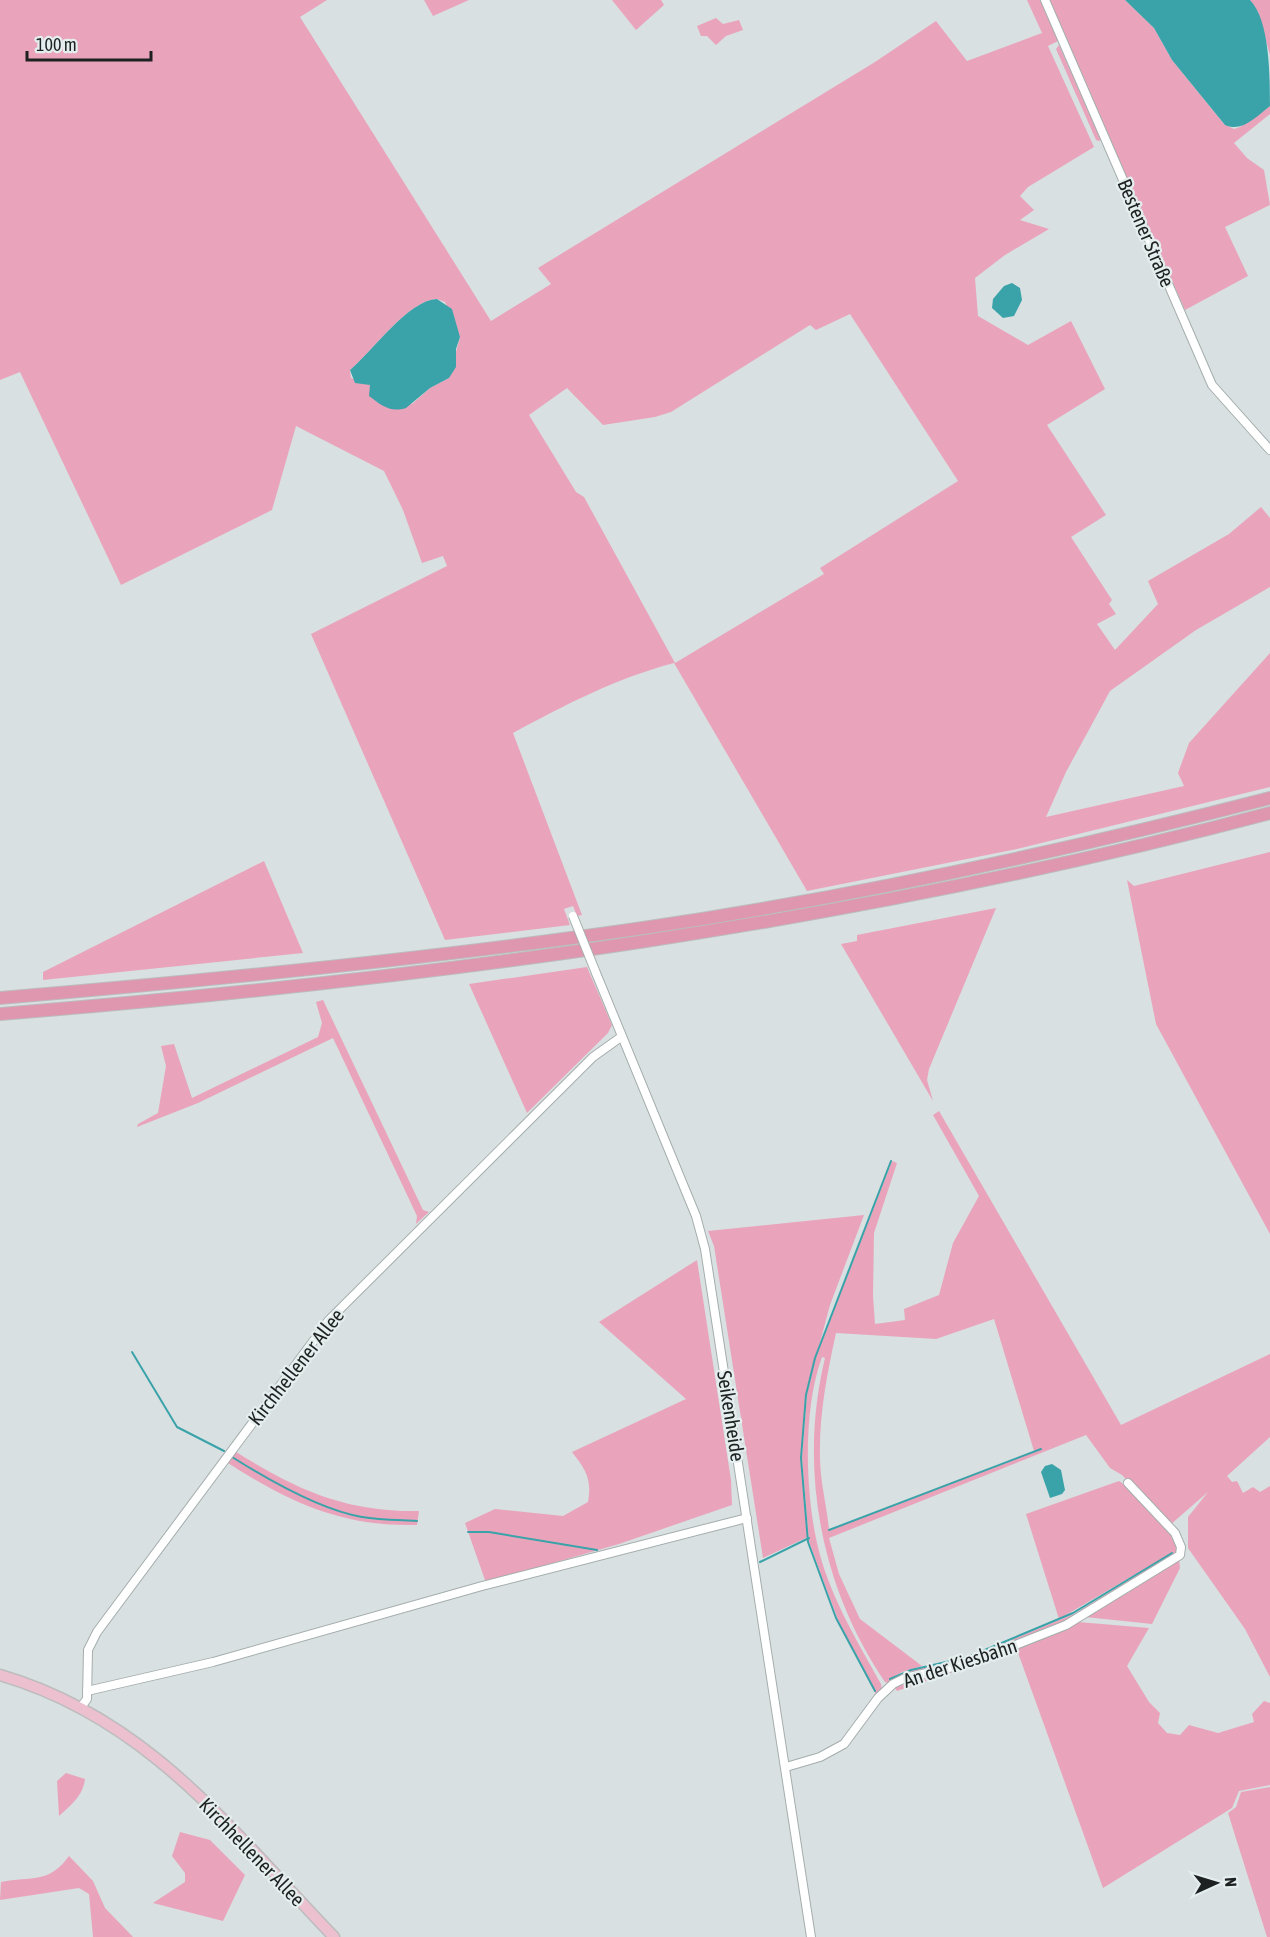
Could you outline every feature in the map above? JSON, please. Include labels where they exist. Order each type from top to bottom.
[{"type":"highway","points":[[0,998],[188,982],[448,955],[646,928],[958,871],[1085,844],[1270,798]]},
{"type":"highway","points":[[0,1014],[190,998],[438,971],[649,942],[882,902],[1077,860],[1270,813]]},
{"type":"main road","name":"Kirchhellener Allee","points":[[0,1675],[56,1694],[81,1707],[111,1724],[167,1765],[334,1937]]},
{"type":"street","name":"Bestener Straße","points":[[1045,0],[1212,385],[1270,450]]},
{"type":"street","name":"Seikenheide","points":[[573,916],[700,1229],[812,1937]]},
{"type":"street","name":"Kirchhellener Allee","points":[[81,1707],[87,1699],[88,1650],[97,1632],[329,1320],[593,1057],[621,1036]]},
{"type":"street","name":"An der Kiesbahn","points":[[786,1767],[820,1758],[844,1744],[878,1698],[893,1684],[905,1678],[970,1663],[1066,1625],[1180,1555],[1181,1547],[1175,1533],[1128,1483]]},
{"type":"street","points":[[87,1691],[213,1662],[482,1586],[747,1518]]},
{"type":"shaded area","points":[[0,0],[327,0],[300,17],[491,321],[551,284],[538,268],[875,62],[936,21],[967,61],[1042,33],[1027,0],[1040,0],[1058,41],[1048,46],[1094,147],[1028,187],[1020,196],[1034,210],[1020,220],[1049,229],[1005,255],[975,278],[978,316],[1028,345],[1071,321],[1105,389],[1047,425],[1106,515],[1071,537],[1112,600],[1109,604],[1116,614],[1097,624],[1115,650],[1158,604],[1148,581],[1229,534],[1261,507],[1270,518],[1270,587],[1196,630],[1110,691],[1066,772],[1046,817],[1184,786],[1178,773],[1189,743],[1270,653],[1270,787],[1017,849],[807,891],[674,663],[611,685],[572,702],[513,733],[582,915],[577,916],[573,906],[564,909],[570,925],[445,940],[311,634],[447,566],[443,556],[422,563],[403,510],[384,471],[296,426],[272,510],[121,585],[20,372],[0,380]],"holes":[[[437,299],[445,302],[460,337],[449,378],[430,388],[412,404],[371,390],[370,385],[351,378],[350,370],[391,328],[414,308]],[[850,314],[958,481],[820,568],[824,574],[675,663],[584,497],[576,492],[529,415],[567,388],[603,425],[655,417],[671,412],[810,325],[816,330]]]},
{"type":"shaded area","points":[[424,0],[469,0],[433,16]]},
{"type":"shaded area","points":[[612,0],[661,0],[664,5],[636,30]]},
{"type":"shaded area","points":[[1047,0],[1125,0],[1154,28],[1172,60],[1224,124],[1234,129],[1270,106],[1270,114],[1234,143],[1247,158],[1264,170],[1270,205],[1225,227],[1248,276],[1185,310],[1201,346]]},
{"type":"shaded area","points":[[1250,0],[1270,0],[1270,55],[1258,12]]},
{"type":"shaded area","points":[[716,18],[723,24],[739,20],[743,30],[726,36],[716,45],[707,36],[701,36],[697,26]]},
{"type":"shaded area","points":[[1059,45],[1101,140],[1099,141],[1096,140],[1056,49]]},
{"type":"shaded area","points":[[1270,852],[1270,1234],[1156,1024],[1127,880],[1134,886]]},
{"type":"shaded area","points":[[264,861],[303,953],[43,980],[43,972]]},
{"type":"shaded area","points":[[996,908],[929,1069],[927,1080],[933,1101],[841,944],[857,941],[857,935]]},
{"type":"shaded area","points":[[587,967],[612,1025],[608,1033],[527,1113],[469,984]]},
{"type":"shaded area","points":[[323,1000],[423,1210],[429,1212],[416,1224],[417,1216],[333,1038],[198,1103],[137,1127],[138,1124],[158,1113],[166,1066],[161,1046],[174,1044],[192,1098],[318,1037],[322,1023],[316,1002]]},
{"type":"shaded area","points":[[939,1111],[1121,1425],[1270,1354],[1270,1437],[1227,1476],[1232,1482],[1237,1481],[1243,1493],[1253,1487],[1260,1492],[1270,1486],[1270,1677],[1245,1629],[1188,1548],[1188,1517],[1208,1492],[1170,1525],[1122,1475],[1110,1468],[1086,1435],[829,1538],[839,1574],[860,1619],[922,1666],[902,1672],[890,1679],[909,1671],[968,1658],[1074,1614],[1172,1553],[1059,1619],[1026,1514],[1119,1481],[1147,1504],[1165,1524],[1176,1545],[1177,1554],[1080,1616],[990,1654],[889,1683],[885,1682],[863,1646],[845,1607],[831,1567],[821,1526],[815,1485],[814,1442],[817,1400],[825,1358],[822,1357],[816,1378],[809,1424],[808,1474],[813,1522],[822,1562],[835,1598],[881,1684],[882,1690],[877,1696],[874,1691],[838,1620],[809,1542],[802,1458],[807,1395],[815,1358],[892,1161],[897,1163],[874,1233],[875,1324],[905,1320],[904,1309],[939,1295],[953,1243],[979,1196],[933,1115]],"holes":[[[994,1319],[1034,1451],[1041,1449],[829,1530],[821,1476],[820,1441],[824,1395],[836,1333],[936,1339]]]},
{"type":"shaded area","points":[[864,1215],[830,1305],[806,1395],[801,1458],[808,1537],[763,1558],[714,1246],[708,1231]]},
{"type":"shaded area","points":[[697,1260],[731,1480],[732,1505],[619,1544],[491,1581],[485,1580],[465,1523],[495,1509],[563,1516],[588,1502],[587,1475],[572,1452],[686,1399],[599,1322]]},
{"type":"shaded area","points":[[236,1452],[301,1488],[323,1496],[368,1508],[419,1511],[417,1525],[365,1522],[341,1517],[295,1501],[228,1463]]},
{"type":"shaded area","points":[[1179,1559],[1180,1568],[1152,1624],[1085,1617]]},
{"type":"shaded area","points":[[1078,1622],[1149,1628],[1127,1666],[1149,1702],[1160,1713],[1158,1723],[1167,1733],[1180,1735],[1189,1725],[1218,1733],[1254,1722],[1252,1714],[1264,1701],[1270,1703],[1270,1785],[1239,1791],[1232,1808],[1103,1888],[1017,1650],[897,1691],[894,1686]]},
{"type":"shaded area","points":[[66,1773],[85,1779],[79,1795],[59,1816],[57,1781]]},
{"type":"shaded area","points":[[1270,1787],[1270,1937],[1267,1937],[1228,1813],[1236,1807],[1241,1792]]},
{"type":"shaded area","points":[[180,1832],[210,1840],[245,1875],[223,1921],[153,1903],[185,1882],[185,1873],[172,1856]]},
{"type":"shaded area","points":[[69,1856],[93,1881],[105,1908],[133,1937],[93,1937],[89,1894],[79,1888],[0,1900],[1,1882],[47,1875],[62,1865]]},
{"type":"water","points":[[1125,0],[1250,0],[1262,21],[1268,50],[1270,106],[1255,119],[1243,125],[1231,127],[1225,125],[1172,60],[1154,28]]},
{"type":"water","points":[[1012,283],[1020,288],[1022,300],[1014,316],[1003,318],[992,308],[993,299],[1004,286]]},
{"type":"water","points":[[437,299],[452,309],[460,337],[456,349],[456,367],[449,378],[430,388],[406,408],[395,410],[386,407],[369,396],[370,385],[355,383],[350,370],[414,308]]},
{"type":"water","points":[[1052,1464],[1061,1470],[1065,1490],[1062,1494],[1050,1498],[1041,1472],[1045,1466]]},
{"type":"waterway","points":[[875,1691],[836,1618],[808,1542],[801,1458],[806,1395],[815,1358],[891,1161]]},
{"type":"waterway","points":[[132,1352],[177,1427],[224,1451]]},
{"type":"waterway","points":[[829,1530],[1041,1449]]},
{"type":"waterway","points":[[232,1457],[277,1484],[329,1508],[362,1517],[417,1521]]},
{"type":"waterway","points":[[468,1532],[489,1532],[597,1550]]},
{"type":"waterway","points":[[760,1562],[809,1538]]},
{"type":"waterway","points":[[890,1679],[911,1670],[968,1657],[1073,1613],[1172,1553]]}]
